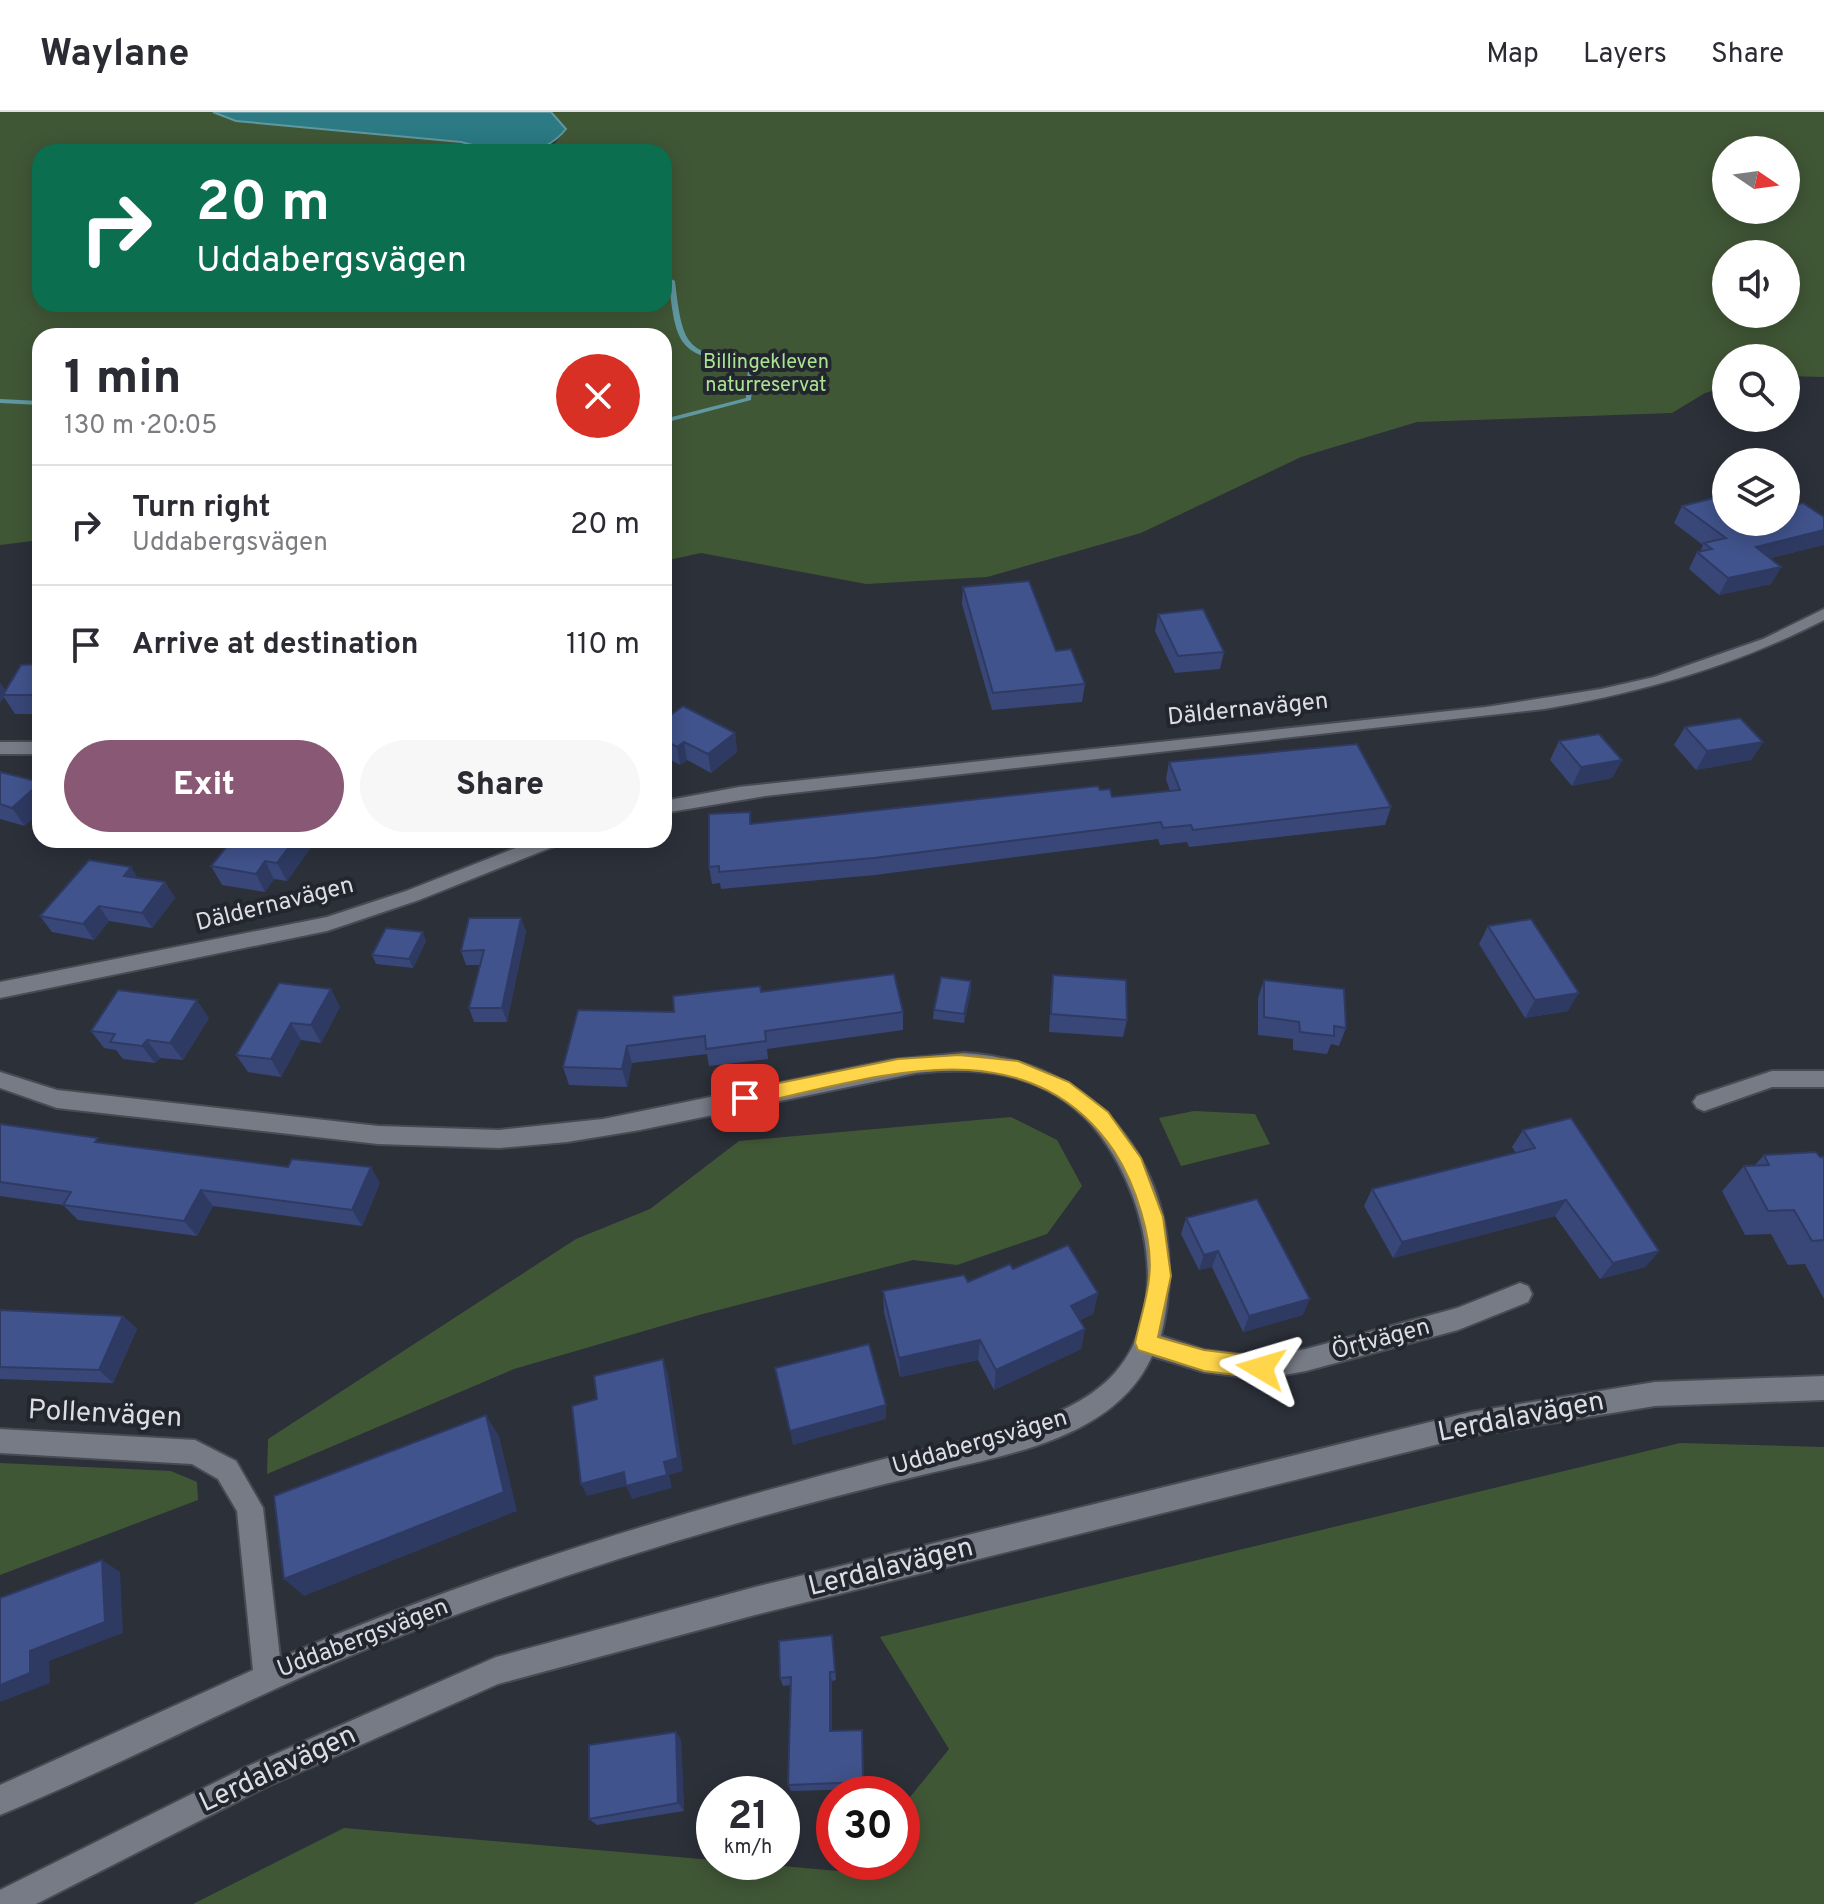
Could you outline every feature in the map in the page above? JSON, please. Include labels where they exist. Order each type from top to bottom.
[{"type":"street","name":"Däldernavägen","points":[[672,806],[1037,757],[1496,712],[1585,699],[1648,686],[1722,662],[1769,644],[1824,614]]},
{"type":"street","points":[[0,748],[32,748]]},
{"type":"street","name":"Däldernavägen","points":[[0,990],[50,977],[235,945],[327,924],[532,848]]},
{"type":"street","name":"Uddabergsvägen","points":[[0,1080],[57,1099],[466,1141],[537,1137],[623,1124],[898,1066],[959,1062],[1012,1066],[1062,1087],[1101,1117],[1134,1164],[1153,1217],[1160,1276],[1146,1343],[1132,1370],[1102,1402],[1053,1426],[864,1476],[505,1583],[268,1676],[0,1800]]},
{"type":"street","points":[[1704,1102],[1772,1079],[1824,1079]]},
{"type":"street","name":"Örtvägen","points":[[1146,1343],[1204,1361],[1261,1368],[1306,1360],[1458,1319],[1520,1294]]},
{"type":"street","name":"Lerdalavägen","points":[[4,1904],[256,1777],[496,1671],[755,1601],[1471,1424],[1655,1394],[1824,1388]]},
{"type":"street","name":"Pollenvägen","points":[[0,1441],[195,1452],[227,1470],[250,1508],[268,1676]]},
{"type":"green space","name":"Billingekleven naturreservat","points":[[0,112],[213,112],[236,121],[468,144],[32,144],[32,312],[672,312],[672,144],[552,144],[566,129],[551,112],[1824,112],[1824,377],[1800,376],[1800,344],[1712,344],[1712,391],[1672,413],[1417,422],[1301,457],[1141,533],[987,577],[866,584],[701,553],[672,559],[672,328],[32,328],[32,541],[0,545]]},
{"type":"green space","points":[[1194,1111],[1255,1114],[1270,1144],[1181,1166],[1159,1118]]},
{"type":"green space","points":[[1011,1117],[1057,1140],[1082,1186],[1047,1234],[957,1265],[913,1260],[699,1315],[514,1369],[267,1474],[268,1439],[576,1239],[650,1209],[739,1141]]},
{"type":"green space","points":[[1680,1443],[1824,1447],[1824,1904],[193,1904],[344,1828],[696,1859],[696,1880],[800,1880],[800,1868],[816,1869],[816,1880],[920,1880],[920,1785],[949,1749],[880,1637]]},
{"type":"green space","points":[[0,1463],[171,1471],[197,1482],[198,1500],[0,1575]]},
{"type":"water","points":[[213,112],[551,112],[566,129],[548,144],[469,144],[236,121]]},
{"type":"building","points":[[1712,498],[1712,528],[1682,506]]},
{"type":"building","points":[[1800,504],[1824,517],[1824,530],[1800,536]]},
{"type":"building","points":[[1723,536],[1800,536],[1756,547],[1781,567],[1728,578],[1697,552],[1712,549],[1704,543],[1726,538]]},
{"type":"building","points":[[1029,581],[1056,651],[1071,649],[1085,684],[993,693],[963,587]]},
{"type":"building","points":[[1203,609],[1224,652],[1178,656],[1158,614]]},
{"type":"building","points":[[32,664],[32,695],[3,695],[21,665]]},
{"type":"building","points":[[683,706],[735,733],[708,754],[684,742],[677,747],[672,744],[672,714]]},
{"type":"building","points":[[1740,718],[1763,742],[1707,751],[1685,727]]},
{"type":"building","points":[[1599,734],[1622,760],[1581,767],[1559,741]]},
{"type":"building","points":[[1357,744],[1391,807],[1193,830],[1191,825],[1163,828],[1161,822],[874,858],[719,872],[719,866],[709,867],[709,814],[750,812],[750,824],[1098,786],[1100,790],[1110,789],[1112,797],[1180,790],[1169,762]]},
{"type":"building","points":[[0,772],[32,780],[32,790],[12,808],[0,804]]},
{"type":"building","points":[[226,848],[288,848],[277,863],[265,861],[256,874],[211,866]]},
{"type":"building","points":[[89,860],[131,867],[124,876],[165,882],[142,913],[99,906],[83,924],[40,916]]},
{"type":"building","points":[[469,918],[521,918],[502,1008],[469,1008],[484,950],[461,951]]},
{"type":"building","points":[[1531,919],[1579,993],[1535,1000],[1488,926]]},
{"type":"building","points":[[386,928],[423,932],[409,959],[372,955]]},
{"type":"building","points":[[894,974],[903,1012],[765,1031],[766,1041],[706,1049],[705,1036],[627,1046],[622,1069],[563,1067],[578,1010],[674,1012],[673,996],[760,986],[761,992]]},
{"type":"building","points":[[1053,975],[1126,980],[1127,1020],[1051,1014]]},
{"type":"building","points":[[941,977],[971,981],[964,1014],[934,1010]]},
{"type":"building","points":[[1264,980],[1344,989],[1346,1028],[1334,1026],[1334,1036],[1300,1032],[1299,1022],[1264,1017]]},
{"type":"building","points":[[279,983],[331,989],[311,1025],[291,1023],[271,1059],[236,1055]]},
{"type":"building","points":[[118,990],[197,1000],[170,1043],[147,1040],[142,1046],[110,1042],[115,1034],[91,1031]]},
{"type":"building","points":[[1571,1118],[1659,1251],[1613,1263],[1566,1200],[1402,1242],[1372,1189],[1535,1148],[1523,1130]]},
{"type":"building","points":[[0,1124],[98,1138],[95,1142],[288,1167],[292,1159],[371,1167],[352,1210],[201,1190],[184,1221],[63,1205],[71,1192],[0,1182]]},
{"type":"building","points":[[1816,1152],[1824,1157],[1824,1240],[1812,1241],[1794,1210],[1768,1211],[1744,1166],[1769,1165],[1764,1155]]},
{"type":"building","points":[[1257,1199],[1310,1299],[1249,1316],[1218,1251],[1204,1255],[1186,1218]]},
{"type":"building","points":[[1068,1245],[1098,1293],[1071,1306],[1085,1329],[996,1370],[980,1340],[899,1358],[883,1291],[964,1275],[968,1282],[1010,1264],[1013,1269]]},
{"type":"building","points":[[0,1310],[123,1316],[99,1370],[0,1367]]},
{"type":"building","points":[[869,1344],[886,1405],[790,1431],[775,1368]]},
{"type":"building","points":[[663,1359],[678,1458],[664,1462],[667,1475],[626,1486],[624,1472],[581,1484],[572,1406],[597,1399],[594,1376]]},
{"type":"building","points":[[486,1415],[504,1492],[284,1579],[274,1496]]},
{"type":"building","points":[[102,1560],[105,1622],[30,1651],[30,1673],[0,1685],[0,1598]]},
{"type":"building","points":[[832,1635],[835,1672],[830,1672],[830,1731],[862,1730],[863,1776],[816,1776],[816,1784],[800,1785],[800,1776],[788,1776],[791,1677],[780,1678],[779,1641]]},
{"type":"building","points":[[676,1732],[678,1803],[589,1819],[589,1745]]},
{"type":"waterway","points":[[672,281],[678,323],[688,346],[711,357],[752,367],[749,399],[672,419]]},
{"type":"waterway","points":[[0,401],[32,403]]},
{"type":"route","points":[[745,1098],[898,1066],[959,1062],[1012,1066],[1062,1087],[1101,1117],[1134,1164],[1153,1217],[1160,1276],[1155,1313],[1146,1343],[1204,1361],[1261,1368]]}]
